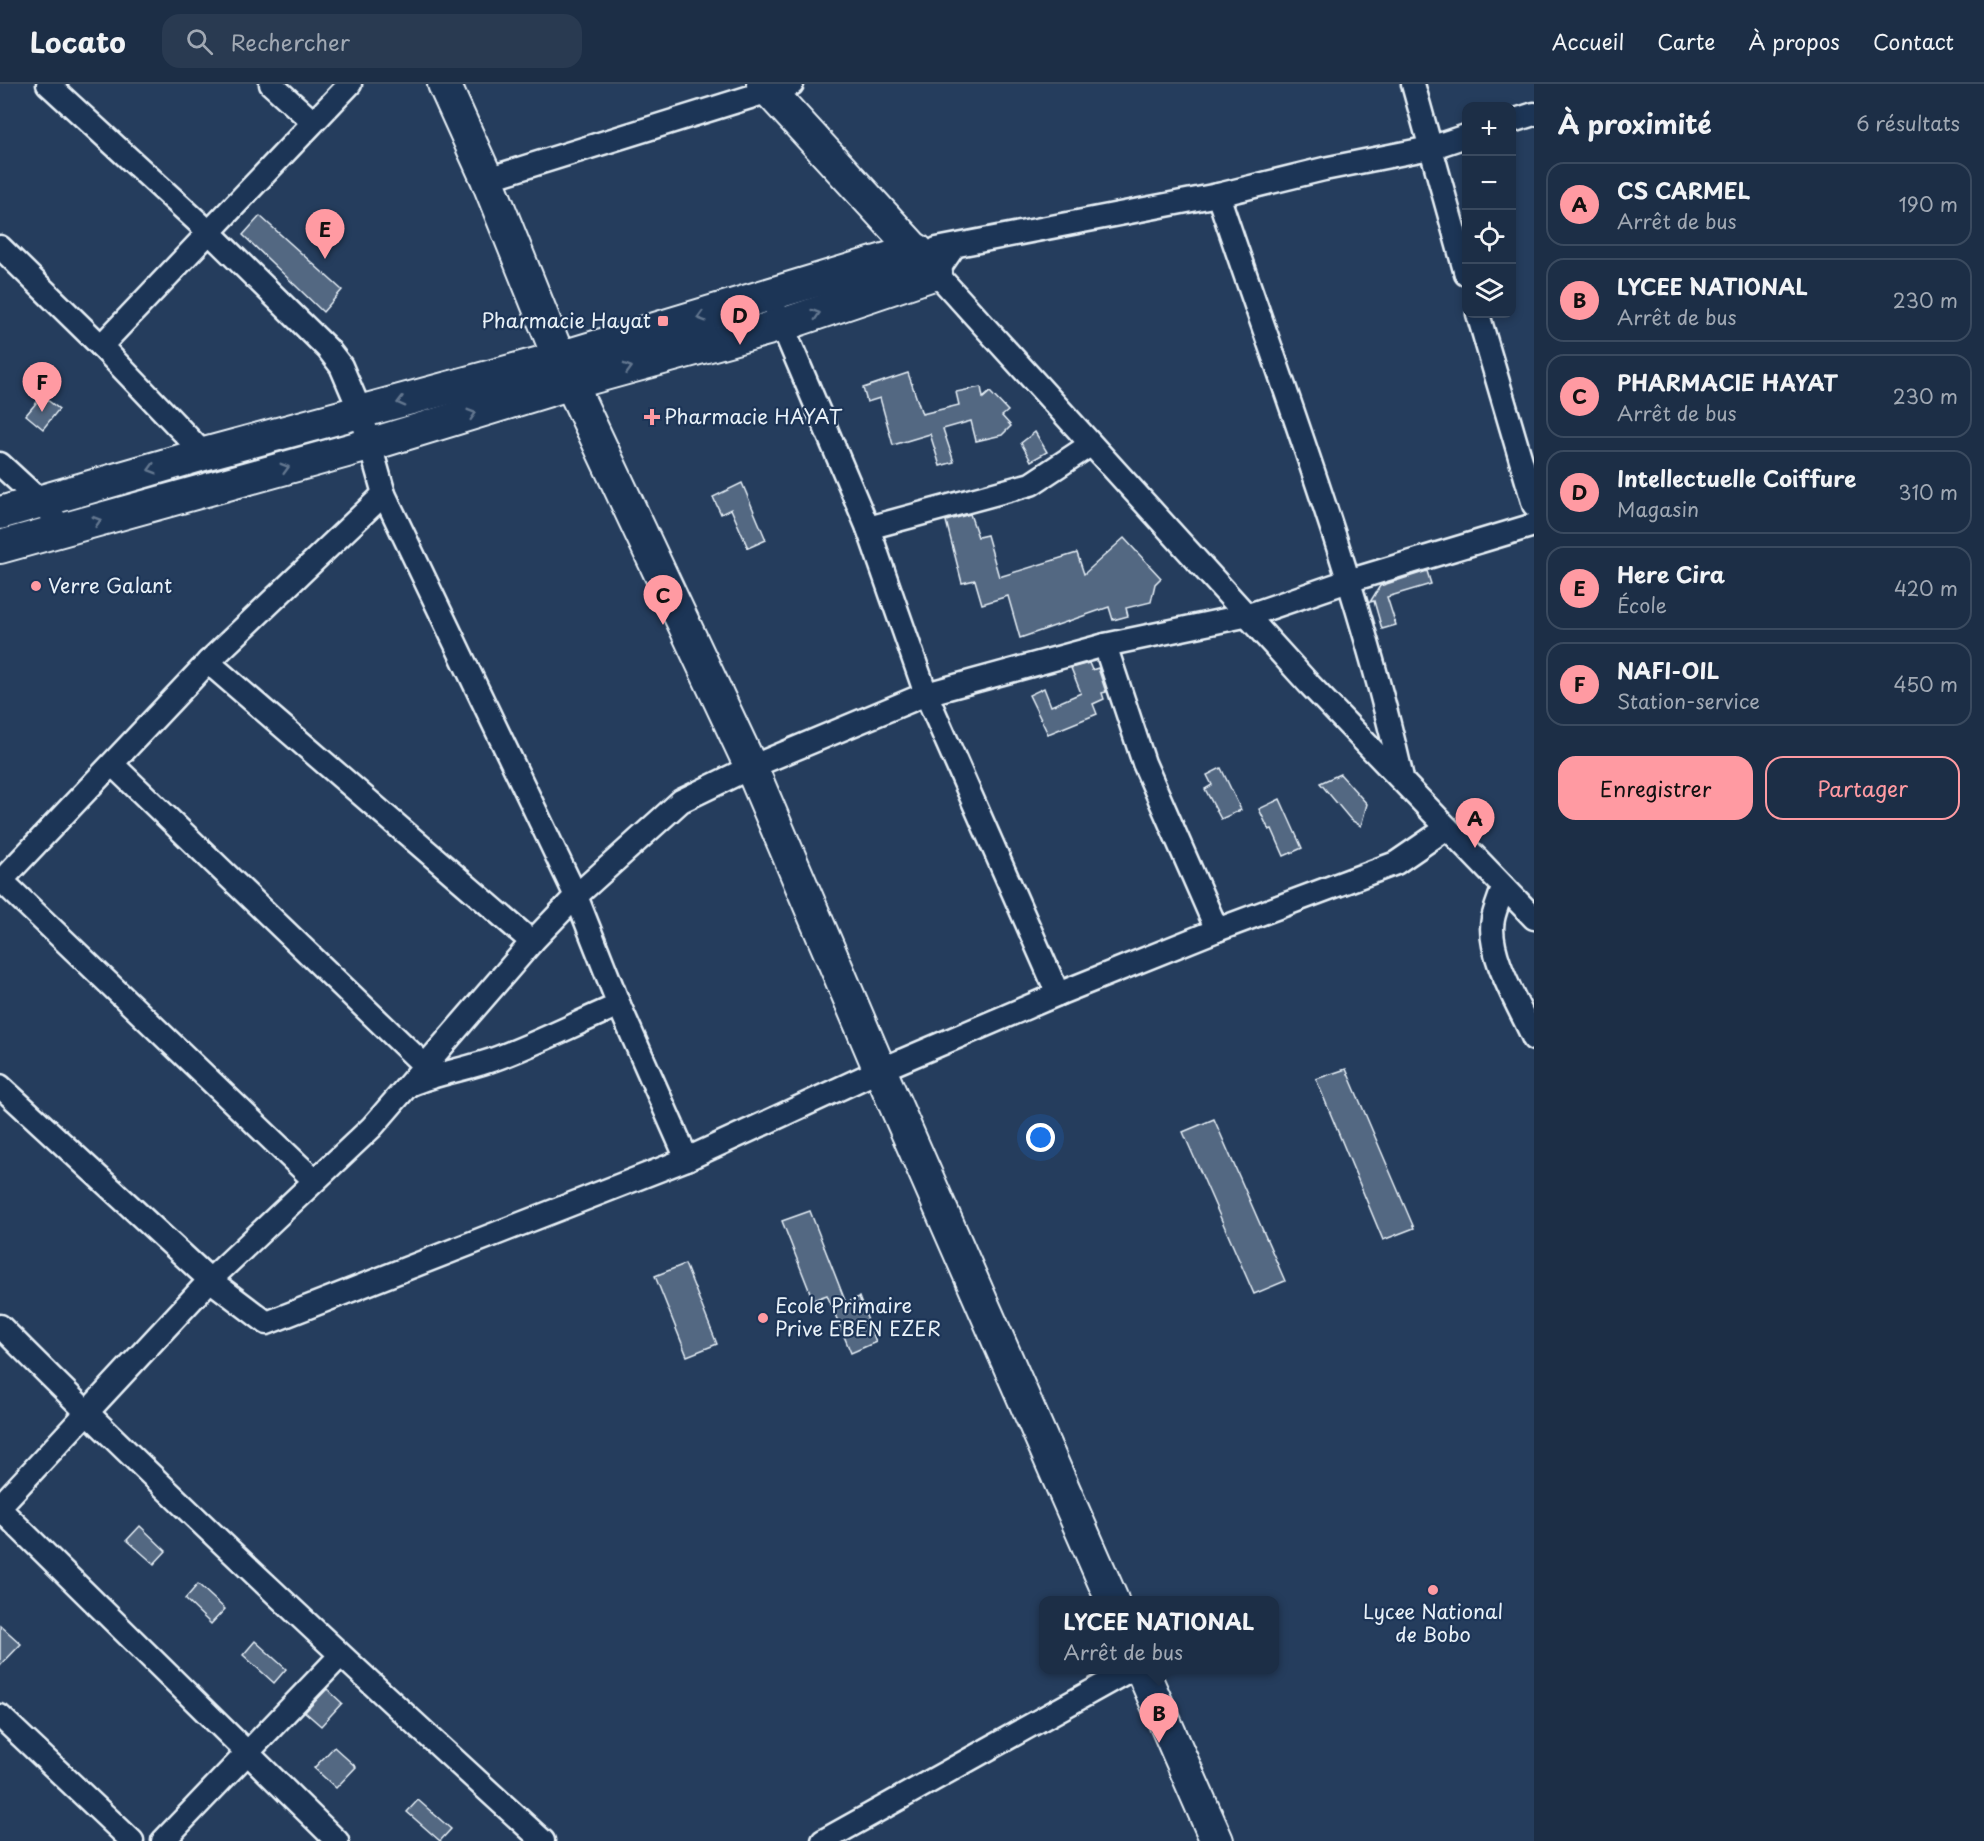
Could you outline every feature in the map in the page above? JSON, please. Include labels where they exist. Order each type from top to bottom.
[{"type":"street","points":[[48,84],[210,233],[328,349],[340,366],[361,412],[372,444],[384,494],[576,896],[619,1005],[687,1159]]},
{"type":"street","points":[[271,84],[313,122]]},
{"type":"street","points":[[101,346],[350,84]]},
{"type":"street","points":[[444,84],[487,180],[565,371],[751,767],[880,1070],[1110,1596]]},
{"type":"street","points":[[1413,84],[1464,264]]},
{"type":"street","points":[[487,180],[774,86],[1090,445],[1249,615],[1310,684],[1534,918]]},
{"type":"street","points":[[1516,120],[1534,114]]},
{"type":"street","points":[[0,513],[204,454],[361,412],[782,325],[927,262],[953,248],[1218,195],[1430,148],[1462,138]]},
{"type":"street","points":[[1218,195],[1377,672],[1402,780]]},
{"type":"street","points":[[0,247],[101,346],[204,454]]},
{"type":"street","points":[[0,547],[372,444],[769,295],[927,262]]},
{"type":"street","points":[[769,295],[868,528],[926,694],[1058,993]]},
{"type":"street","points":[[1479,318],[1534,505]]},
{"type":"street","points":[[868,528],[1018,489],[1047,475],[1090,445]]},
{"type":"street","points":[[0,464],[40,501],[64,530]]},
{"type":"street","points":[[314,1180],[1,881],[208,662],[384,494]]},
{"type":"street","points":[[337,1841],[0,1507],[210,1280],[372,1126],[532,942],[576,896],[681,801],[751,767],[926,694],[1105,645],[1249,615],[1348,581],[1534,525]]},
{"type":"street","points":[[1105,645],[1144,763],[1217,930]]},
{"type":"street","points":[[208,662],[532,942]]},
{"type":"street","points":[[113,765],[424,1065]]},
{"type":"street","points":[[0,1086],[210,1280],[267,1323],[687,1159],[880,1070],[1058,993],[1396,863],[1447,828]]},
{"type":"street","points":[[1503,888],[1492,921],[1496,949],[1534,1039]]},
{"type":"street","points":[[407,1086],[438,1073],[463,1069],[499,1058],[619,1005]]},
{"type":"street","points":[[0,1326],[87,1413],[340,1656],[543,1841]]},
{"type":"street","points":[[163,1841],[340,1656]]},
{"type":"street","points":[[823,1841],[1123,1674]]},
{"type":"street","points":[[1144,1674],[1217,1841]]},
{"type":"street","points":[[0,1716],[132,1841]]},
{"type":"building","points":[[260,216],[342,290],[323,312],[243,235]]},
{"type":"building","points":[[908,373],[922,414],[959,405],[956,392],[981,387],[983,398],[990,392],[1008,411],[1002,416],[1011,426],[1002,435],[976,441],[971,421],[943,429],[954,462],[940,466],[930,434],[893,445],[880,398],[867,402],[863,388]]},
{"type":"building","points":[[42,396],[59,409],[43,429],[26,415]]},
{"type":"building","points":[[1035,432],[1047,452],[1031,461],[1021,443]]},
{"type":"building","points":[[742,483],[766,540],[748,548],[731,509],[721,514],[713,497]]},
{"type":"building","points":[[970,514],[978,537],[987,535],[999,577],[1077,553],[1084,574],[1124,538],[1161,578],[1155,584],[1151,602],[1126,608],[1128,616],[1113,620],[1109,607],[1020,638],[1008,596],[982,604],[975,580],[962,583],[946,521]]},
{"type":"building","points":[[1427,571],[1431,584],[1387,597],[1396,625],[1382,629],[1374,601],[1370,602],[1380,586]]},
{"type":"building","points":[[1089,663],[1092,670],[1098,668],[1106,692],[1102,693],[1104,699],[1093,704],[1097,714],[1048,734],[1029,695],[1044,688],[1051,706],[1081,693],[1071,668]]},
{"type":"building","points":[[1221,768],[1241,810],[1221,819],[1205,789],[1212,785],[1207,775]]},
{"type":"building","points":[[1340,774],[1367,804],[1361,826],[1351,820],[1320,783]]},
{"type":"building","points":[[1280,799],[1302,848],[1284,856],[1272,829],[1269,830],[1259,809]]},
{"type":"building","points":[[1346,1069],[1414,1228],[1383,1240],[1316,1079]]},
{"type":"building","points":[[1214,1119],[1285,1281],[1254,1294],[1183,1132]]},
{"type":"building","points":[[810,1211],[846,1303],[859,1297],[876,1342],[851,1353],[827,1295],[813,1300],[782,1221]]},
{"type":"building","points":[[685,1264],[717,1344],[687,1356],[655,1276]]},
{"type":"building","points":[[140,1526],[166,1551],[154,1564],[127,1540]]},
{"type":"building","points":[[198,1584],[225,1609],[211,1624],[185,1599]]},
{"type":"building","points":[[0,1625],[21,1644],[0,1666]]},
{"type":"building","points":[[255,1641],[286,1669],[274,1683],[243,1655]]},
{"type":"building","points":[[327,1689],[342,1703],[321,1726],[305,1712]]},
{"type":"building","points":[[334,1747],[356,1767],[336,1788],[314,1768]]},
{"type":"building","points":[[418,1800],[451,1829],[440,1841],[407,1812]]},
{"type":"place","name":"Here Cira","points":[[325,259]]},
{"type":"place","name":"Pharmacie Hayat","points":[[663,321]]},
{"type":"place","name":"Intellectuelle Coiffure","points":[[740,345]]},
{"type":"place","name":"NAFI-OIL","points":[[42,412]]},
{"type":"place","name":"Pharmacie HAYAT","points":[[652,417]]},
{"type":"place","name":"Verre Galant","points":[[36,586]]},
{"type":"place","name":"PHARMACIE HAYAT","points":[[663,625]]},
{"type":"place","name":"CS CARMEL","points":[[1475,848]]},
{"type":"place","name":"Ecole Primaire Prive EBEN EZER","points":[[763,1318]]},
{"type":"place","name":"Lycee National de Bobo","points":[[1433,1590]]},
{"type":"place","name":"LYCEE NATIONAL","points":[[1159,1743]]}]
